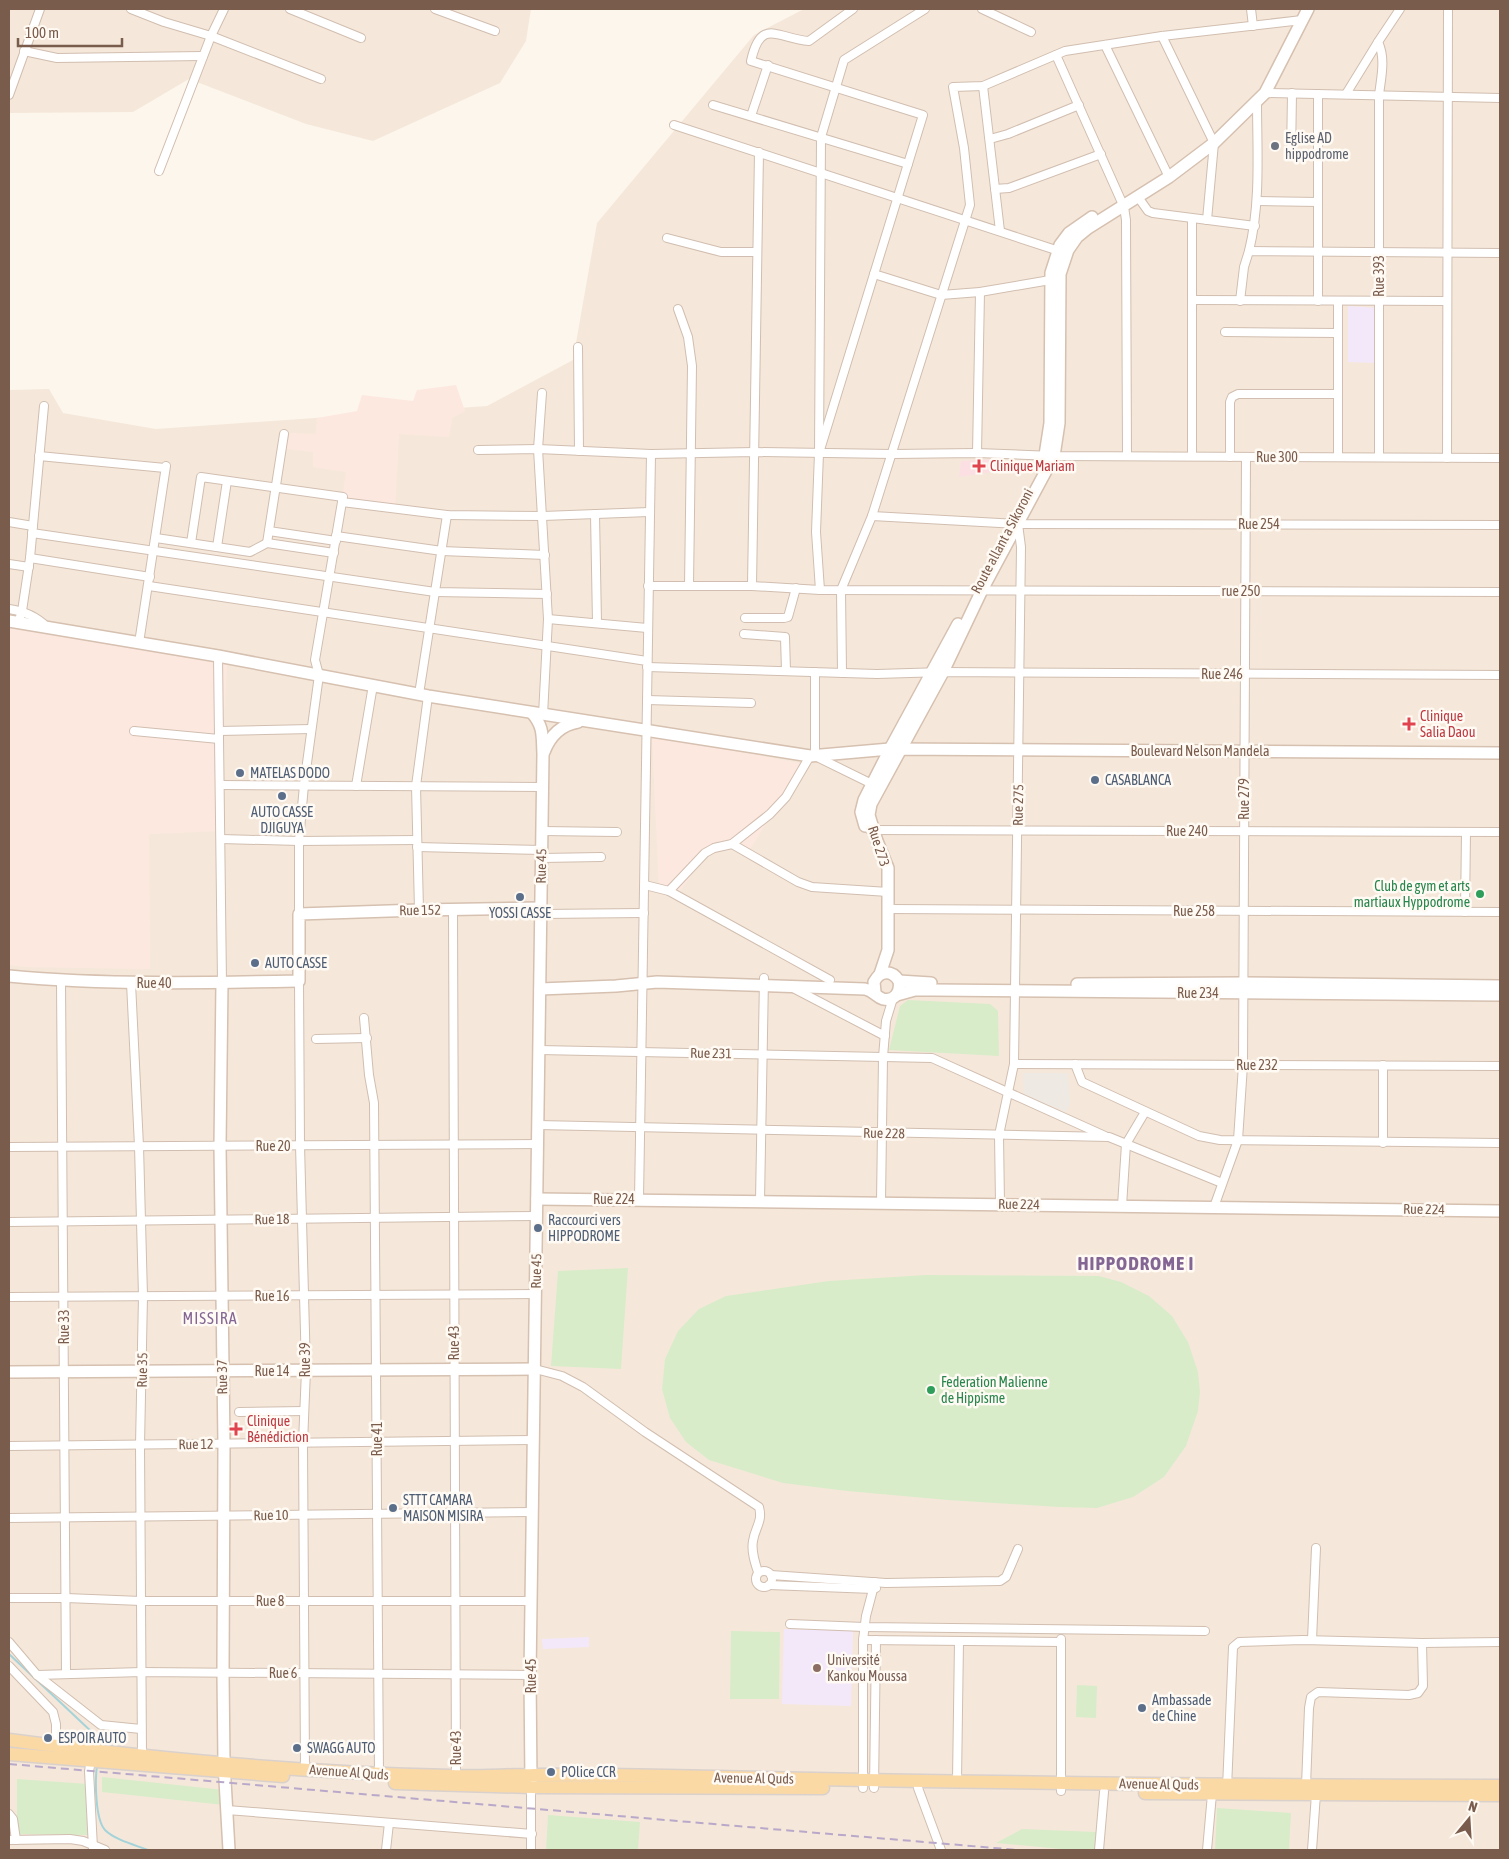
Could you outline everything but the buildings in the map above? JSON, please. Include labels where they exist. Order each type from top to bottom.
[{"type":"main road","name":"Avenue Al Quds","points":[[9,1740],[56,1746],[99,1758],[142,1756],[225,1768],[305,1769],[531,1781]]},
{"type":"main road","name":"Avenue Al Quds","points":[[9,1754],[99,1758],[406,1784],[531,1781],[868,1784],[957,1781],[1061,1787],[1104,1792],[1212,1794],[1227,1790],[1306,1786],[1331,1790],[1500,1795]]},
{"type":"main road","name":"Avenue Al Quds","points":[[868,1784],[918,1788],[1061,1787],[1227,1790],[1316,1794],[1331,1790],[1500,1786]]},
{"type":"street","points":[[9,95],[40,9]]},
{"type":"street","points":[[131,9],[164,22],[211,36],[321,79]]},
{"type":"street","points":[[158,171],[211,36],[224,9]]},
{"type":"street","points":[[290,9],[361,38]]},
{"type":"street","points":[[435,9],[495,32]]},
{"type":"street","points":[[819,453],[923,115],[751,61],[758,40],[763,35],[776,34],[809,41],[853,9]]},
{"type":"street","points":[[820,590],[816,532],[819,453],[821,137],[844,60],[925,9]]},
{"type":"street","points":[[982,9],[1031,32]]},
{"type":"street","points":[[1251,9],[1253,26]]},
{"type":"street","points":[[873,834],[865,825],[862,812],[864,800],[938,672],[1049,455],[1059,423],[1055,279],[1062,252],[1088,228],[1123,204],[1137,198],[1169,177],[1214,143],[1261,96],[1308,9]]},
{"type":"street","points":[[1346,94],[1400,9]]},
{"type":"street","points":[[1446,458],[1448,9]]},
{"type":"street","points":[[842,673],[841,590],[872,516],[940,295],[970,205],[964,148],[953,87],[983,86],[1065,51],[1162,36],[1302,20]]},
{"type":"street","points":[[1162,36],[1214,143],[1207,220]]},
{"type":"street","name":"Rue 393","points":[[1378,42],[1382,51],[1379,95],[1379,457]]},
{"type":"street","points":[[1105,45],[1169,177]]},
{"type":"street","points":[[24,51],[57,58],[203,56]]},
{"type":"street","points":[[1056,55],[1123,204],[1126,230],[1127,456]]},
{"type":"street","points":[[751,116],[768,66]]},
{"type":"street","points":[[983,86],[1000,231]]},
{"type":"street","points":[[1261,96],[1292,93],[1500,98]]},
{"type":"street","points":[[1291,156],[1292,93]]},
{"type":"street","points":[[1318,94],[1318,301]]},
{"type":"street","points":[[1240,300],[1244,267],[1255,226],[1261,96]]},
{"type":"street","points":[[713,105],[908,164]]},
{"type":"street","points":[[990,138],[1008,134],[1079,105]]},
{"type":"street","points":[[674,125],[1062,252]]},
{"type":"street","points":[[752,586],[759,152]]},
{"type":"street","points":[[995,189],[1009,188],[1101,154]]},
{"type":"street","points":[[1137,198],[1148,211],[1255,226]]},
{"type":"street","points":[[1257,201],[1318,202]]},
{"type":"street","points":[[1192,218],[1192,456]]},
{"type":"street","points":[[667,238],[721,252],[757,252]]},
{"type":"street","points":[[1249,251],[1500,254]]},
{"type":"street","points":[[874,274],[940,295],[980,292],[1055,279]]},
{"type":"street","points":[[977,453],[980,292]]},
{"type":"street","points":[[1192,300],[1447,301]]},
{"type":"street","points":[[1338,301],[1338,457]]},
{"type":"street","points":[[678,309],[688,337],[692,366],[689,586]]},
{"type":"street","points":[[1225,332],[1338,333]]},
{"type":"street","points":[[578,347],[579,451]]},
{"type":"street","points":[[538,714],[548,619],[538,449],[542,393]]},
{"type":"street","points":[[1230,457],[1230,402],[1232,397],[1238,394],[1338,394]]},
{"type":"street","points":[[13,622],[22,611],[29,567],[44,406]]},
{"type":"street","points":[[268,543],[284,434]]},
{"type":"street","name":"Rue 300","points":[[478,450],[538,449],[651,454],[754,452],[977,453],[1230,457],[1500,458]]},
{"type":"street","points":[[639,1199],[651,454]]},
{"type":"street","points":[[39,456],[166,467],[139,643]]},
{"type":"street","name":"Rue 279","points":[[1214,1207],[1238,1140],[1243,1065],[1246,457]]},
{"type":"street","points":[[191,543],[201,477],[343,497],[315,660],[319,675],[304,785],[299,841],[299,978]]},
{"type":"street","points":[[217,547],[227,481]]},
{"type":"street","points":[[342,502],[447,515],[543,516],[649,512]]},
{"type":"street","points":[[595,514],[598,623]]},
{"type":"street","points":[[419,910],[416,786],[429,628],[447,515]]},
{"type":"street","name":"Rue 254","points":[[872,516],[1014,524],[1500,525]]},
{"type":"street","points":[[9,522],[33,530],[154,550],[435,592],[547,594]]},
{"type":"street","name":"Rue 275","points":[[1008,1092],[1014,1064],[1020,672],[1021,547],[1014,524]]},
{"type":"street","points":[[269,531],[442,551],[545,555]]},
{"type":"street","points":[[156,538],[250,552],[268,543],[334,553]]},
{"type":"street","points":[[30,558],[150,577]]},
{"type":"street","points":[[9,564],[29,567]]},
{"type":"street","name":"Rue 246","points":[[149,586],[546,646],[647,664],[842,673],[1500,674]]},
{"type":"street","name":"rue 250","points":[[648,586],[752,586],[820,590],[1500,592]]},
{"type":"street","points":[[745,618],[788,617],[796,588]]},
{"type":"street","points":[[9,609],[22,611],[40,620],[48,628]]},
{"type":"street","points":[[548,619],[647,628]]},
{"type":"street","name":"Boulevard Nelson Mandela","points":[[13,622],[218,656],[424,695],[812,756],[895,749],[1500,752]]},
{"type":"street","points":[[744,634],[786,637],[786,671]]},
{"type":"street","points":[[218,656],[222,980]]},
{"type":"street","points":[[669,891],[705,853],[714,848],[732,844],[770,814],[786,797],[812,756],[815,672]]},
{"type":"street","points":[[356,786],[373,685]]},
{"type":"street","points":[[647,700],[751,703]]},
{"type":"street","name":"Rue 45","points":[[531,1781],[530,1675],[543,754],[542,728],[538,714]]},
{"type":"street","points":[[543,754],[548,742],[558,729],[570,723],[582,721]]},
{"type":"street","points":[[134,731],[219,735],[311,729]]},
{"type":"street","name":"Rue 273","points":[[895,749],[871,804],[869,815],[873,834],[888,868],[888,950],[897,978]]},
{"type":"street","points":[[812,756],[872,784]]},
{"type":"street","points":[[220,785],[542,787]]},
{"type":"street","name":"Rue 240","points":[[873,834],[1017,830],[1500,832]]},
{"type":"street","points":[[542,831],[617,832]]},
{"type":"street","points":[[1466,832],[1466,912]]},
{"type":"street","points":[[220,839],[417,843],[601,857]]},
{"type":"street","points":[[732,844],[798,882],[812,887],[888,892]]},
{"type":"street","points":[[645,885],[669,891],[830,980]]},
{"type":"street","name":"Rue 152","points":[[299,914],[453,909],[541,911]]},
{"type":"street","name":"Rue 43","points":[[453,909],[456,1777]]},
{"type":"street","name":"Rue 258","points":[[889,909],[1500,912]]},
{"type":"street","points":[[541,911],[644,913]]},
{"type":"street","name":"Rue 273","points":[[878,976],[888,950]]},
{"type":"street","name":"Rue 40","points":[[9,970],[61,975],[222,980]]},
{"type":"street","points":[[540,985],[616,986],[643,980],[657,982],[858,981],[886,972],[897,978],[900,988],[886,1021],[883,1057],[881,1202]]},
{"type":"street","name":"Rue 40","points":[[9,976],[61,981],[131,983],[299,978]]},
{"type":"street","points":[[878,976],[873,985],[886,1021]]},
{"type":"street","name":"Rue 39","points":[[299,978],[300,1145],[306,1370],[303,1443],[305,1769]]},
{"type":"street","name":"Rue 234","points":[[897,978],[1015,988]]},
{"type":"street","name":"Rue 37","points":[[222,980],[220,1220],[224,1444],[223,1673],[229,1850]]},
{"type":"street","name":"Rue 33","points":[[61,981],[66,1674]]},
{"type":"street","points":[[764,981],[788,986],[856,988],[877,994],[884,999],[895,996]]},
{"type":"street","points":[[760,1200],[764,981]]},
{"type":"street","name":"Rue 35","points":[[131,983],[139,1146],[143,1296],[140,1445],[142,1756]]},
{"type":"street","points":[[788,986],[885,1036]]},
{"type":"street","name":"Rue 234","points":[[895,996],[915,990],[1015,988],[1500,986]]},
{"type":"street","name":"Rue 234","points":[[1243,988],[1500,995]]},
{"type":"street","name":"Rue 41","points":[[364,1018],[369,1075],[374,1103],[375,1145],[380,1774]]},
{"type":"street","points":[[316,1040],[366,1038]]},
{"type":"street","name":"Rue 231","points":[[539,1050],[932,1058],[1109,1138]]},
{"type":"street","name":"Rue 232","points":[[1014,1064],[1500,1066]]},
{"type":"street","points":[[1075,1064],[1082,1082],[1199,1136],[1220,1140],[1500,1143]]},
{"type":"street","points":[[1383,1065],[1383,1143]]},
{"type":"street","points":[[1000,1204],[999,1135],[1008,1092]]},
{"type":"street","points":[[1122,1206],[1126,1144],[1146,1112]]},
{"type":"street","name":"Rue 228","points":[[538,1125],[1109,1138],[1222,1183]]},
{"type":"street","name":"Rue 20","points":[[9,1147],[538,1144]]},
{"type":"street","name":"Rue 224","points":[[537,1199],[760,1200],[1500,1211]]},
{"type":"street","name":"Rue 18","points":[[9,1222],[536,1216]]},
{"type":"street","name":"Rue 16","points":[[9,1297],[535,1294]]},
{"type":"street","points":[[534,1369],[562,1376],[583,1387],[645,1432],[758,1507],[761,1516],[753,1541],[753,1556],[758,1572],[755,1579],[758,1585],[762,1587],[769,1585],[874,1586],[886,1583],[1000,1581],[1006,1577],[1018,1549]]},
{"type":"street","name":"Rue 14","points":[[9,1372],[534,1369]]},
{"type":"street","points":[[239,1412],[304,1411]]},
{"type":"street","name":"Rue 12","points":[[9,1446],[534,1440]]},
{"type":"street","name":"Rue 10","points":[[9,1518],[533,1512]]},
{"type":"street","points":[[1312,1640],[1316,1548]]},
{"type":"street","points":[[758,1572],[765,1571],[771,1575],[874,1586]]},
{"type":"street","points":[[769,1585],[772,1578],[771,1575]]},
{"type":"street","points":[[868,1784],[863,1640],[864,1627],[874,1586]]},
{"type":"street","name":"Rue 8","points":[[9,1598],[141,1601],[531,1601]]},
{"type":"street","points":[[790,1624],[864,1627],[1205,1631]]},
{"type":"street","points":[[1061,1630],[1061,1787]]},
{"type":"street","points":[[863,1640],[1061,1642]]},
{"type":"street","points":[[868,1784],[876,1640]]},
{"type":"street","points":[[1227,1790],[1233,1647],[1239,1642],[1312,1640],[1422,1643],[1500,1642]]},
{"type":"street","points":[[957,1781],[959,1641]]},
{"type":"street","points":[[9,1642],[37,1675],[101,1724],[141,1729]]},
{"type":"street","points":[[1306,1786],[1311,1697],[1318,1692],[1409,1695],[1418,1693],[1423,1686],[1422,1643]]},
{"type":"street","points":[[9,1666],[53,1712],[56,1724],[56,1746]]},
{"type":"street","name":"Rue 6","points":[[37,1675],[142,1672],[530,1675]]},
{"type":"street","points":[[93,1848],[89,1771],[99,1758]]},
{"type":"street","points":[[531,1781],[531,1850]]},
{"type":"street","points":[[918,1788],[939,1848]]},
{"type":"street","points":[[1099,1850],[1104,1792]]},
{"type":"street","points":[[1207,1850],[1212,1794]]},
{"type":"street","points":[[1312,1850],[1316,1794]]},
{"type":"street","points":[[227,1810],[532,1834]]},
{"type":"street","points":[[9,1814],[13,1819],[12,1840],[70,1839],[83,1841],[93,1848],[105,1850]]},
{"type":"street","points":[[386,1850],[389,1823]]},
{"type":"shaded area","points":[[9,9],[531,9],[526,41],[500,83],[373,141],[306,124],[189,79],[133,112],[9,113]]},
{"type":"shaded area","points":[[804,9],[1500,9],[1500,1850],[9,1850],[9,390],[49,389],[63,413],[156,429],[487,406],[573,360],[597,223],[754,35]]},
{"type":"shaded area","points":[[1348,306],[1378,308],[1376,363],[1348,362]]},
{"type":"shaded area","points":[[456,385],[465,411],[452,418],[449,437],[399,434],[395,509],[342,502],[346,472],[313,467],[313,452],[286,449],[290,433],[316,434],[317,418],[357,411],[362,395],[413,401],[417,390]]},
{"type":"shaded area","name":"Clinique Mariam","points":[[998,459],[998,471],[959,477],[961,461]]},
{"type":"shaded area","points":[[9,627],[227,664],[220,793],[221,831],[149,834],[150,969],[26,967],[9,965]]},
{"type":"shaded area","points":[[652,735],[804,764],[748,852],[716,841],[680,891],[659,888]]},
{"type":"shaded area","points":[[1023,1073],[1068,1073],[1070,1104],[1066,1112],[1024,1094]]},
{"type":"shaded area","name":"Université Kankou Moussa","points":[[784,1629],[853,1631],[851,1706],[782,1704]]},
{"type":"shaded area","points":[[589,1637],[589,1647],[543,1649],[542,1639]]},
{"type":"green space","points":[[908,1000],[990,1004],[998,1011],[999,1056],[889,1050],[900,1006]]},
{"type":"green space","points":[[628,1268],[621,1369],[551,1366],[558,1271]]},
{"type":"green space","name":"Federation Malienne de Hippisme","points":[[926,1275],[1099,1276],[1121,1282],[1149,1296],[1172,1316],[1188,1342],[1198,1372],[1200,1392],[1198,1411],[1186,1446],[1164,1477],[1133,1497],[1097,1508],[948,1500],[847,1491],[783,1483],[709,1460],[686,1442],[670,1418],[662,1389],[665,1359],[678,1331],[699,1309],[726,1296],[829,1281]]},
{"type":"green space","points":[[731,1631],[780,1632],[779,1699],[730,1699]]},
{"type":"green space","points":[[1077,1685],[1097,1686],[1096,1718],[1076,1717]]},
{"type":"green space","points":[[102,1777],[224,1790],[224,1805],[102,1792]]},
{"type":"green space","points":[[17,1779],[88,1784],[90,1835],[17,1834]]},
{"type":"green space","points":[[1217,1808],[1291,1813],[1289,1850],[1215,1850]]},
{"type":"green space","points":[[548,1815],[640,1822],[638,1850],[546,1850]]},
{"type":"green space","points":[[1022,1829],[1096,1832],[1095,1850],[1072,1850],[996,1843]]},
{"type":"waterway","points":[[9,1654],[95,1735],[100,1745]]},
{"type":"waterway","points":[[97,1765],[96,1799],[102,1825],[114,1837],[148,1850]]},
{"type":"railway","points":[[9,1764],[1018,1850]]},
{"type":"place","name":"Eglise AD hippodrome","points":[[1275,146]]},
{"type":"place","name":"Clinique Mariam","points":[[979,466]]},
{"type":"place","name":"Clinique Salia Daou","points":[[1409,724]]},
{"type":"place","name":"MATELAS DODO","points":[[240,773]]},
{"type":"place","name":"CASABLANCA","points":[[1095,780]]},
{"type":"place","name":"AUTO CASSE DJIGUYA","points":[[282,796]]},
{"type":"place","name":"Club de gym et arts martiaux Hyppodrome","points":[[1480,894]]},
{"type":"place","name":"YOSSI CASSE","points":[[520,897]]},
{"type":"place","name":"AUTO CASSE","points":[[255,963]]},
{"type":"place","name":"Raccourci vers HIPPODROME","points":[[538,1228]]},
{"type":"place","name":"Federation Malienne de Hippisme","points":[[931,1390]]},
{"type":"place","name":"Clinique Bénédiction","points":[[236,1429]]},
{"type":"place","name":"STTT CAMARA MAISON MISIRA","points":[[393,1508]]},
{"type":"place","name":"Université Kankou Moussa","points":[[817,1668]]},
{"type":"place","name":"Ambassade de Chine","points":[[1142,1708]]},
{"type":"place","name":"ESPOIR AUTO","points":[[48,1738]]},
{"type":"place","name":"SWAGG AUTO","points":[[297,1748]]},
{"type":"place","name":"POlice CCR","points":[[551,1772]]},
{"type":"district","name":"HIPPODROME I","points":[[1136,1263]]},
{"type":"district","name":"MISSIRA","points":[[210,1318]]}]
